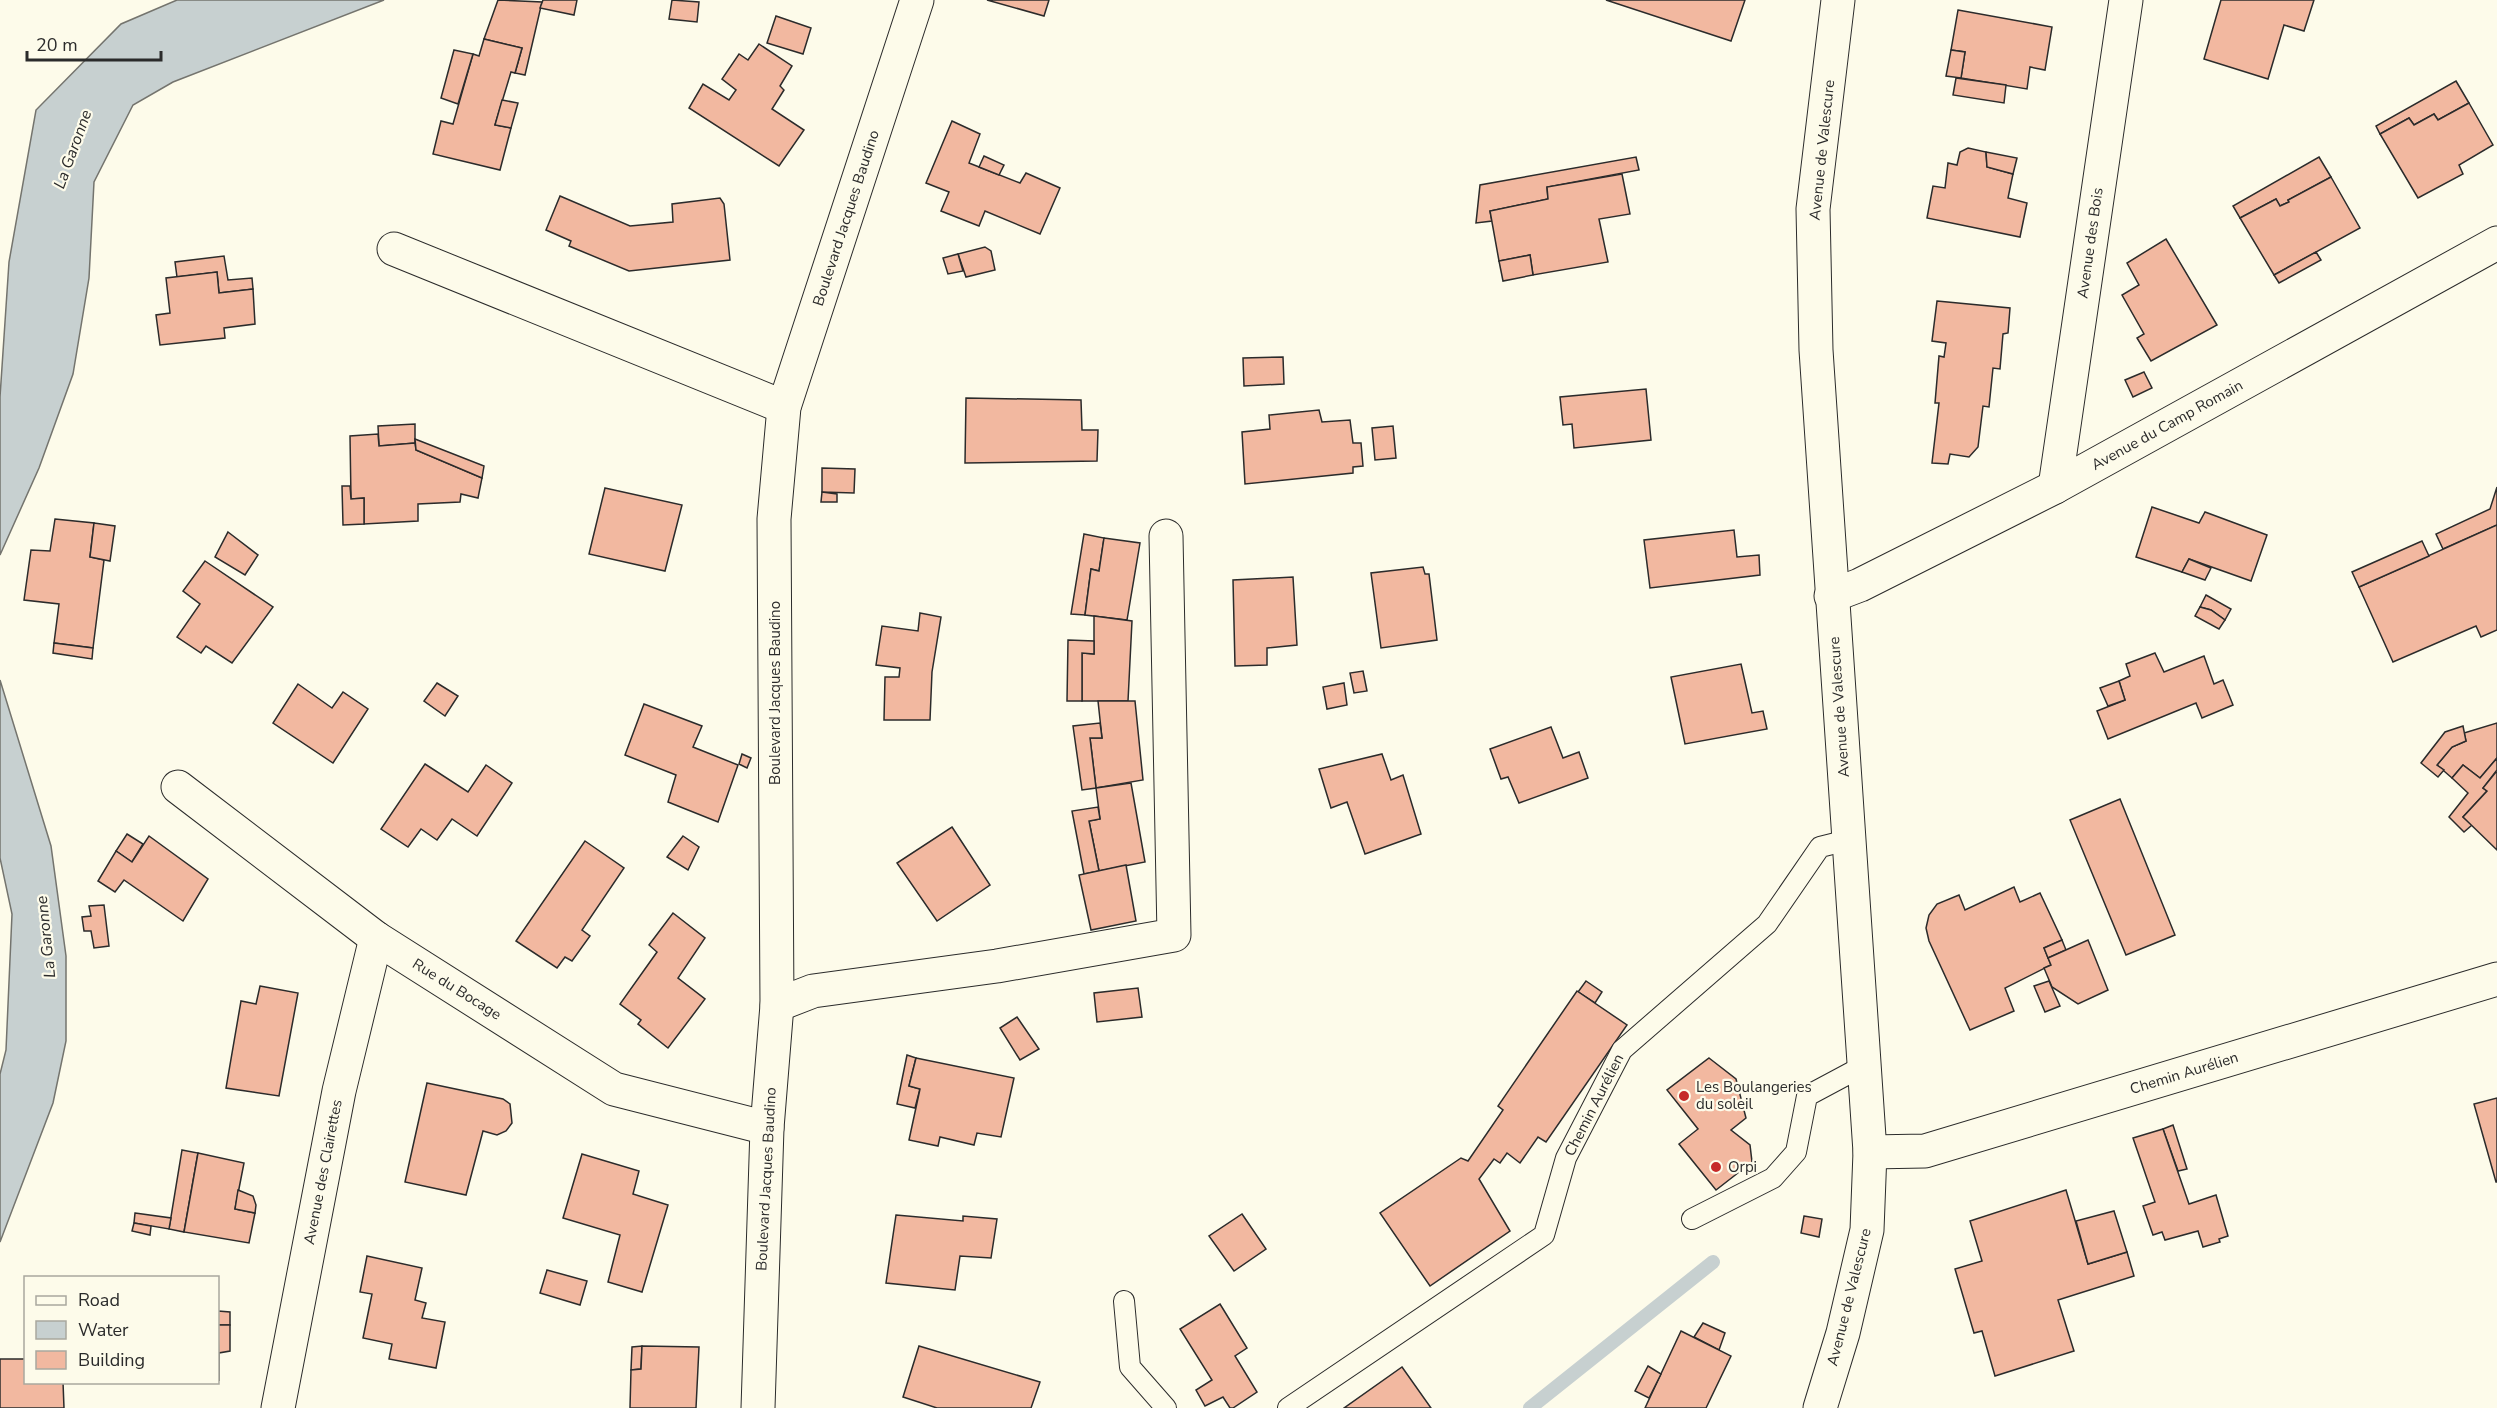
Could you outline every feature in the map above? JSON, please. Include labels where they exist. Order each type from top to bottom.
[{"type":"street","name":"Boulevard Jacques Baudino","points":[[758,1408],[767,1128],[777,1005],[774,519],[784,407],[918,0]]},
{"type":"street","name":"Avenue de Valescure","points":[[1820,1408],[1844,1333],[1867,1230],[1870,1152],[1816,350],[1813,209],[1838,0]]},
{"type":"street","name":"Avenue des Bois","points":[[2055,487],[2126,0]]},
{"type":"street","name":"Avenue du Camp Romain","points":[[1831,596],[1860,585],[2055,487],[2497,243]]},
{"type":"street","points":[[394,249],[784,407]]},
{"type":"street","points":[[777,1005],[813,991],[997,966],[1174,935],[1166,536]]},
{"type":"street","name":"Rue du Bocage","points":[[178,787],[376,938],[614,1089],[767,1128]]},
{"type":"street","name":"Avenue des Clairettes","points":[[278,1408],[339,1091],[376,938]]},
{"type":"street","name":"Chemin Aurélien","points":[[1870,1152],[1925,1151],[2497,979]]},
{"type":"lane","name":"Chemin Aurélien","points":[[1288,1408],[1544,1235],[1566,1158],[1622,1050],[1767,924],[1820,847],[1848,840]]},
{"type":"lane","points":[[1692,1219],[1773,1178],[1796,1152],[1807,1095],[1865,1065]]},
{"type":"lane","points":[[1124,1301],[1130,1367],[1166,1408]]},
{"type":"water","name":"La Garonne","points":[[177,0],[384,0],[173,82],[133,105],[94,182],[89,278],[73,374],[39,468],[0,555],[0,397],[9,262],[36,110],[121,24]]},
{"type":"water","name":"La Garonne","points":[[0,680],[51,846],[66,956],[66,1041],[53,1103],[0,1242],[0,1074],[6,1050],[12,914],[0,858]]},
{"type":"building","points":[[498,0],[542,2],[525,75],[515,73],[522,48],[484,39]]},
{"type":"building","points":[[543,0],[577,0],[574,15],[540,8]]},
{"type":"building","points":[[672,0],[699,2],[697,22],[669,19]]},
{"type":"building","points":[[987,0],[1049,0],[1044,16]]},
{"type":"building","points":[[1606,0],[1745,0],[1731,41]]},
{"type":"building","points":[[2221,0],[2314,0],[2304,31],[2284,25],[2268,79],[2204,59]]},
{"type":"building","points":[[1958,10],[2052,27],[2045,70],[2030,67],[2027,89],[1961,78],[1965,52],[1951,50]]},
{"type":"building","points":[[776,16],[811,28],[803,54],[767,43]]},
{"type":"building","points":[[484,39],[522,48],[515,73],[511,72],[495,125],[511,128],[500,170],[433,154],[441,121],[453,124],[473,54],[479,56]]},
{"type":"building","points":[[759,44],[792,66],[780,86],[784,90],[772,109],[804,130],[779,166],[689,108],[703,84],[729,100],[736,90],[722,79],[739,54],[748,60]]},
{"type":"building","points":[[454,50],[473,54],[458,104],[441,98]]},
{"type":"building","points":[[1951,50],[1965,52],[1961,78],[1946,76]]},
{"type":"building","points":[[1956,78],[2006,85],[2004,103],[1953,95]]},
{"type":"building","points":[[2456,81],[2469,103],[2438,120],[2434,114],[2414,125],[2409,118],[2380,134],[2376,126]]},
{"type":"building","points":[[502,100],[518,103],[511,128],[495,125]]},
{"type":"building","points":[[2469,103],[2493,145],[2459,165],[2463,174],[2418,198],[2380,134],[2409,118],[2414,125],[2434,114],[2438,120]]},
{"type":"building","points":[[952,121],[980,134],[969,163],[1020,183],[1026,173],[1060,188],[1040,234],[985,211],[979,226],[941,211],[949,192],[926,183]]},
{"type":"building","points":[[1968,148],[1986,152],[1987,167],[2013,174],[2008,198],[2027,203],[2020,237],[1927,218],[1933,186],[1945,188],[1948,163],[1957,165],[1960,152]]},
{"type":"building","points":[[1986,152],[2017,158],[2013,174],[1987,167]]},
{"type":"building","points":[[984,156],[1004,165],[999,175],[979,167]]},
{"type":"building","points":[[1636,157],[1639,170],[1547,187],[1548,199],[1490,211],[1492,221],[1476,223],[1480,185]]},
{"type":"building","points":[[2319,157],[2331,177],[2288,200],[2289,202],[2280,206],[2276,199],[2240,218],[2233,206]]},
{"type":"building","points":[[1622,174],[1630,214],[1599,219],[1608,262],[1533,275],[1530,255],[1499,261],[1490,211],[1548,199],[1547,187]]},
{"type":"building","points":[[2331,177],[2360,228],[2274,275],[2240,218],[2276,199],[2280,206],[2289,202],[2288,200]]},
{"type":"building","points":[[560,196],[630,226],[673,222],[672,204],[720,198],[724,204],[730,260],[629,271],[569,246],[571,241],[546,230]]},
{"type":"building","points":[[2166,239],[2217,325],[2151,361],[2137,338],[2144,334],[2122,295],[2139,285],[2127,263]]},
{"type":"building","points":[[985,247],[991,251],[995,270],[966,277],[958,254]]},
{"type":"building","points":[[2316,252],[2321,260],[2279,283],[2274,275]]},
{"type":"building","points":[[958,254],[963,271],[948,274],[943,258]]},
{"type":"building","points":[[1530,255],[1533,275],[1503,281],[1499,261]]},
{"type":"building","points":[[224,256],[228,280],[252,278],[253,289],[219,293],[217,272],[177,277],[175,262]]},
{"type":"building","points":[[217,272],[219,293],[253,289],[255,324],[224,328],[225,338],[160,345],[156,315],[170,313],[166,278]]},
{"type":"building","points":[[1937,301],[2010,308],[2008,333],[2003,334],[2000,369],[1993,368],[1989,407],[1983,406],[1978,447],[1969,457],[1950,454],[1948,464],[1932,463],[1939,403],[1935,403],[1939,356],[1944,357],[1946,343],[1932,341]]},
{"type":"building","points":[[1283,357],[1284,384],[1244,386],[1243,358]]},
{"type":"building","points":[[2144,372],[2152,388],[2133,397],[2125,380]]},
{"type":"building","points":[[1646,389],[1651,440],[1574,448],[1572,424],[1563,425],[1560,397]]},
{"type":"building","points":[[966,398],[1081,400],[1082,430],[1098,430],[1097,461],[965,463]]},
{"type":"building","points":[[1319,410],[1322,422],[1350,420],[1353,443],[1361,443],[1363,466],[1353,467],[1353,473],[1245,484],[1242,432],[1270,429],[1269,415]]},
{"type":"building","points":[[415,424],[415,443],[379,446],[378,426]]},
{"type":"building","points":[[1393,426],[1396,458],[1375,460],[1372,428]]},
{"type":"building","points":[[378,434],[379,446],[415,443],[416,450],[482,478],[478,498],[461,494],[460,502],[418,504],[418,521],[364,524],[364,498],[351,499],[350,436]]},
{"type":"building","points":[[415,439],[484,466],[482,478],[416,450]]},
{"type":"building","points":[[822,468],[855,469],[854,493],[822,492]]},
{"type":"building","points":[[342,486],[350,486],[351,499],[364,498],[364,524],[343,525]]},
{"type":"building","points":[[2497,487],[2497,525],[2443,549],[2436,534],[2490,509]]},
{"type":"building","points":[[605,488],[682,505],[665,571],[589,554]]},
{"type":"building","points":[[822,492],[837,494],[837,502],[821,502]]},
{"type":"building","points":[[2152,507],[2199,523],[2205,512],[2267,535],[2251,581],[2189,559],[2182,572],[2136,557]]},
{"type":"building","points":[[55,519],[94,523],[90,557],[104,560],[93,648],[54,643],[59,604],[24,600],[31,550],[50,551]]},
{"type":"building","points":[[94,523],[115,526],[110,561],[90,557]]},
{"type":"building","points":[[2497,525],[2497,630],[2481,637],[2476,626],[2393,662],[2359,587]]},
{"type":"building","points":[[1734,530],[1737,557],[1759,555],[1760,575],[1650,588],[1644,540]]},
{"type":"building","points":[[228,532],[258,555],[245,575],[215,557]]},
{"type":"building","points":[[1084,534],[1104,538],[1099,571],[1091,569],[1085,615],[1071,614]]},
{"type":"building","points":[[1104,538],[1140,543],[1127,620],[1085,615],[1091,569],[1099,571]]},
{"type":"building","points":[[2422,541],[2429,556],[2359,587],[2352,572]]},
{"type":"building","points":[[2189,559],[2211,568],[2205,580],[2182,572]]},
{"type":"building","points":[[205,561],[273,607],[232,663],[206,646],[201,653],[177,637],[200,604],[183,591]]},
{"type":"building","points":[[1423,567],[1425,574],[1429,574],[1437,640],[1381,648],[1371,573]]},
{"type":"building","points":[[1293,577],[1297,645],[1267,648],[1267,665],[1235,666],[1233,580]]},
{"type":"building","points":[[2206,595],[2231,609],[2225,620],[2211,610],[2200,607]]},
{"type":"building","points":[[2200,607],[2211,610],[2225,620],[2219,629],[2195,616]]},
{"type":"building","points":[[920,613],[941,617],[932,672],[930,720],[884,720],[885,677],[899,677],[900,668],[876,665],[882,626],[918,631]]},
{"type":"building","points":[[1094,616],[1132,621],[1128,701],[1082,701],[1082,653],[1094,654]]},
{"type":"building","points":[[1068,640],[1094,641],[1094,654],[1082,653],[1082,701],[1067,701]]},
{"type":"building","points":[[54,643],[93,648],[92,659],[53,653]]},
{"type":"building","points":[[2155,653],[2164,672],[2204,656],[2214,684],[2223,680],[2233,705],[2202,718],[2196,703],[2108,739],[2097,711],[2125,700],[2119,681],[2130,676],[2126,664]]},
{"type":"building","points":[[1741,664],[1752,713],[1763,711],[1767,729],[1685,744],[1671,677]]},
{"type":"building","points":[[1363,671],[1367,691],[1354,693],[1350,673]]},
{"type":"building","points":[[2119,681],[2125,700],[2108,706],[2100,688]]},
{"type":"building","points":[[437,683],[458,696],[445,716],[424,701]]},
{"type":"building","points":[[1344,683],[1347,705],[1327,709],[1323,687]]},
{"type":"building","points":[[298,684],[332,708],[343,692],[368,709],[333,763],[273,723]]},
{"type":"building","points":[[1098,701],[1135,701],[1143,780],[1096,788],[1090,738],[1102,738]]},
{"type":"building","points":[[644,704],[702,726],[693,747],[738,765],[718,822],[668,802],[676,775],[625,755]]},
{"type":"building","points":[[1100,723],[1102,738],[1090,738],[1096,788],[1082,790],[1073,726]]},
{"type":"building","points":[[2497,723],[2497,758],[2480,778],[2463,765],[2452,778],[2437,765],[2452,747],[2466,741],[2464,733]]},
{"type":"building","points":[[2463,726],[2466,741],[2452,747],[2437,765],[2444,770],[2438,777],[2421,763],[2445,732]]},
{"type":"building","points":[[1551,727],[1563,758],[1579,752],[1588,778],[1519,803],[1508,777],[1501,779],[1490,749]]},
{"type":"building","points":[[742,754],[751,758],[747,768],[739,764]]},
{"type":"building","points":[[1382,754],[1391,780],[1403,775],[1421,834],[1365,854],[1347,802],[1331,808],[1319,769]]},
{"type":"building","points":[[2497,758],[2497,770],[2483,788],[2487,791],[2463,817],[2472,825],[2464,832],[2449,817],[2468,793],[2452,778],[2463,765],[2480,778]]},
{"type":"building","points":[[425,764],[468,792],[486,765],[512,783],[477,836],[452,819],[437,840],[421,829],[408,847],[381,829]]},
{"type":"building","points":[[2496,772],[2497,850],[2463,817],[2487,791],[2483,788]]},
{"type":"building","points":[[1131,783],[1145,862],[1099,871],[1089,821],[1100,819],[1096,788]]},
{"type":"building","points":[[2120,799],[2175,935],[2126,955],[2070,820]]},
{"type":"building","points":[[1098,807],[1100,819],[1089,821],[1099,871],[1084,874],[1072,811]]},
{"type":"building","points":[[952,827],[990,885],[937,921],[897,863]]},
{"type":"building","points":[[127,834],[143,844],[132,862],[116,851]]},
{"type":"building","points":[[149,836],[208,879],[183,921],[124,880],[115,892],[98,881],[116,851],[132,862]]},
{"type":"building","points":[[683,836],[699,847],[688,870],[667,857]]},
{"type":"building","points":[[585,841],[624,868],[582,930],[590,936],[572,961],[565,957],[557,968],[516,941]]},
{"type":"building","points":[[1126,865],[1136,921],[1091,930],[1079,875]]},
{"type":"building","points":[[2014,887],[2020,902],[2040,893],[2062,940],[2044,948],[2051,965],[2005,988],[2014,1011],[1970,1030],[1929,941],[1926,928],[1929,915],[1937,904],[1959,895],[1965,910]]},
{"type":"building","points":[[104,905],[109,946],[94,948],[91,931],[84,931],[82,917],[91,916],[89,906]]},
{"type":"building","points":[[673,913],[705,938],[678,978],[705,999],[668,1048],[638,1024],[641,1020],[620,1004],[657,952],[649,945]]},
{"type":"building","points":[[2062,940],[2066,950],[2048,958],[2044,948]]},
{"type":"building","points":[[2088,940],[2108,990],[2078,1004],[2052,987],[2044,968],[2051,965],[2048,958]]},
{"type":"building","points":[[1586,981],[1602,992],[1595,1003],[1578,992]]},
{"type":"building","points":[[2049,981],[2060,1006],[2045,1012],[2034,986]]},
{"type":"building","points":[[260,986],[298,993],[279,1096],[226,1088],[241,1001],[256,1004]]},
{"type":"building","points":[[1138,988],[1142,1017],[1097,1022],[1094,993]]},
{"type":"building","points":[[1577,991],[1627,1025],[1546,1142],[1538,1137],[1520,1163],[1507,1153],[1500,1163],[1494,1159],[1479,1179],[1510,1231],[1430,1286],[1380,1213],[1461,1158],[1468,1161],[1503,1110],[1498,1106]]},
{"type":"building","points":[[1017,1017],[1039,1049],[1020,1060],[1000,1028]]},
{"type":"building","points":[[907,1055],[916,1058],[909,1086],[920,1089],[915,1108],[897,1104]]},
{"type":"building","points":[[916,1058],[1014,1078],[1001,1137],[977,1133],[974,1145],[940,1137],[938,1146],[909,1140],[920,1089],[909,1086]]},
{"type":"building","points":[[1709,1058],[1736,1079],[1746,1118],[1731,1130],[1750,1145],[1752,1162],[1716,1190],[1679,1144],[1698,1129],[1667,1090]]},
{"type":"building","points":[[427,1083],[503,1099],[510,1104],[512,1123],[506,1131],[497,1135],[483,1131],[466,1195],[405,1182]]},
{"type":"building","points":[[2497,1098],[2497,1182],[2496,1182],[2474,1104]]},
{"type":"building","points":[[2173,1125],[2187,1169],[2178,1171],[2163,1129]]},
{"type":"building","points":[[2163,1129],[2189,1204],[2216,1195],[2228,1236],[2219,1239],[2220,1242],[2203,1247],[2198,1231],[2165,1240],[2162,1232],[2153,1235],[2143,1206],[2155,1202],[2133,1138]]},
{"type":"building","points":[[182,1150],[198,1153],[184,1232],[169,1229]]},
{"type":"building","points":[[198,1153],[244,1163],[235,1209],[255,1213],[249,1243],[184,1232]]},
{"type":"building","points":[[582,1154],[639,1171],[633,1194],[668,1205],[642,1292],[608,1282],[620,1235],[563,1218]]},
{"type":"building","points":[[238,1190],[253,1196],[256,1205],[255,1213],[235,1209]]},
{"type":"building","points":[[2066,1190],[2088,1264],[2127,1252],[2134,1276],[2058,1300],[2074,1351],[1995,1376],[1982,1331],[1974,1333],[1955,1269],[1982,1261],[1970,1221]]},
{"type":"building","points":[[2114,1211],[2127,1252],[2088,1264],[2076,1221]]},
{"type":"building","points":[[135,1213],[171,1218],[169,1229],[134,1223]]},
{"type":"building","points":[[1242,1214],[1266,1249],[1234,1271],[1209,1236]]},
{"type":"building","points":[[896,1215],[963,1221],[963,1216],[997,1219],[991,1258],[960,1256],[955,1290],[886,1283]]},
{"type":"building","points":[[1804,1216],[1822,1219],[1819,1237],[1801,1233]]},
{"type":"building","points":[[134,1223],[151,1226],[150,1235],[132,1231]]},
{"type":"building","points":[[367,1256],[422,1268],[415,1300],[426,1303],[422,1318],[445,1322],[436,1368],[389,1359],[392,1344],[363,1338],[372,1294],[360,1292]]},
{"type":"building","points":[[547,1270],[587,1281],[580,1305],[540,1293]]},
{"type":"building","points":[[1220,1304],[1247,1348],[1235,1356],[1257,1392],[1233,1408],[1230,1408],[1223,1397],[1205,1406],[1196,1390],[1212,1380],[1180,1329]]},
{"type":"building","points":[[219,1311],[230,1312],[230,1325],[219,1325]]},
{"type":"building","points":[[1703,1323],[1725,1333],[1719,1350],[1694,1337]]},
{"type":"building","points":[[219,1325],[230,1325],[230,1351],[219,1353]]},
{"type":"building","points":[[1681,1331],[1731,1356],[1706,1408],[1645,1408]]},
{"type":"building","points":[[642,1346],[641,1369],[631,1370],[632,1347]]},
{"type":"building","points":[[642,1346],[699,1347],[696,1408],[630,1408],[631,1370],[641,1369]]},
{"type":"building","points":[[919,1346],[1040,1382],[1031,1408],[937,1408],[903,1397]]},
{"type":"building","points":[[0,1359],[24,1359],[24,1384],[63,1384],[64,1408],[0,1408]]},
{"type":"building","points":[[1648,1366],[1661,1374],[1649,1398],[1635,1391]]},
{"type":"building","points":[[1402,1367],[1431,1408],[1344,1408]]},
{"type":"waterway","points":[[1530,1408],[1713,1262]]},
{"type":"place","name":"Les Boulangeries du soleil","points":[[1684,1096]]},
{"type":"place","name":"Orpi","points":[[1716,1167]]}]
